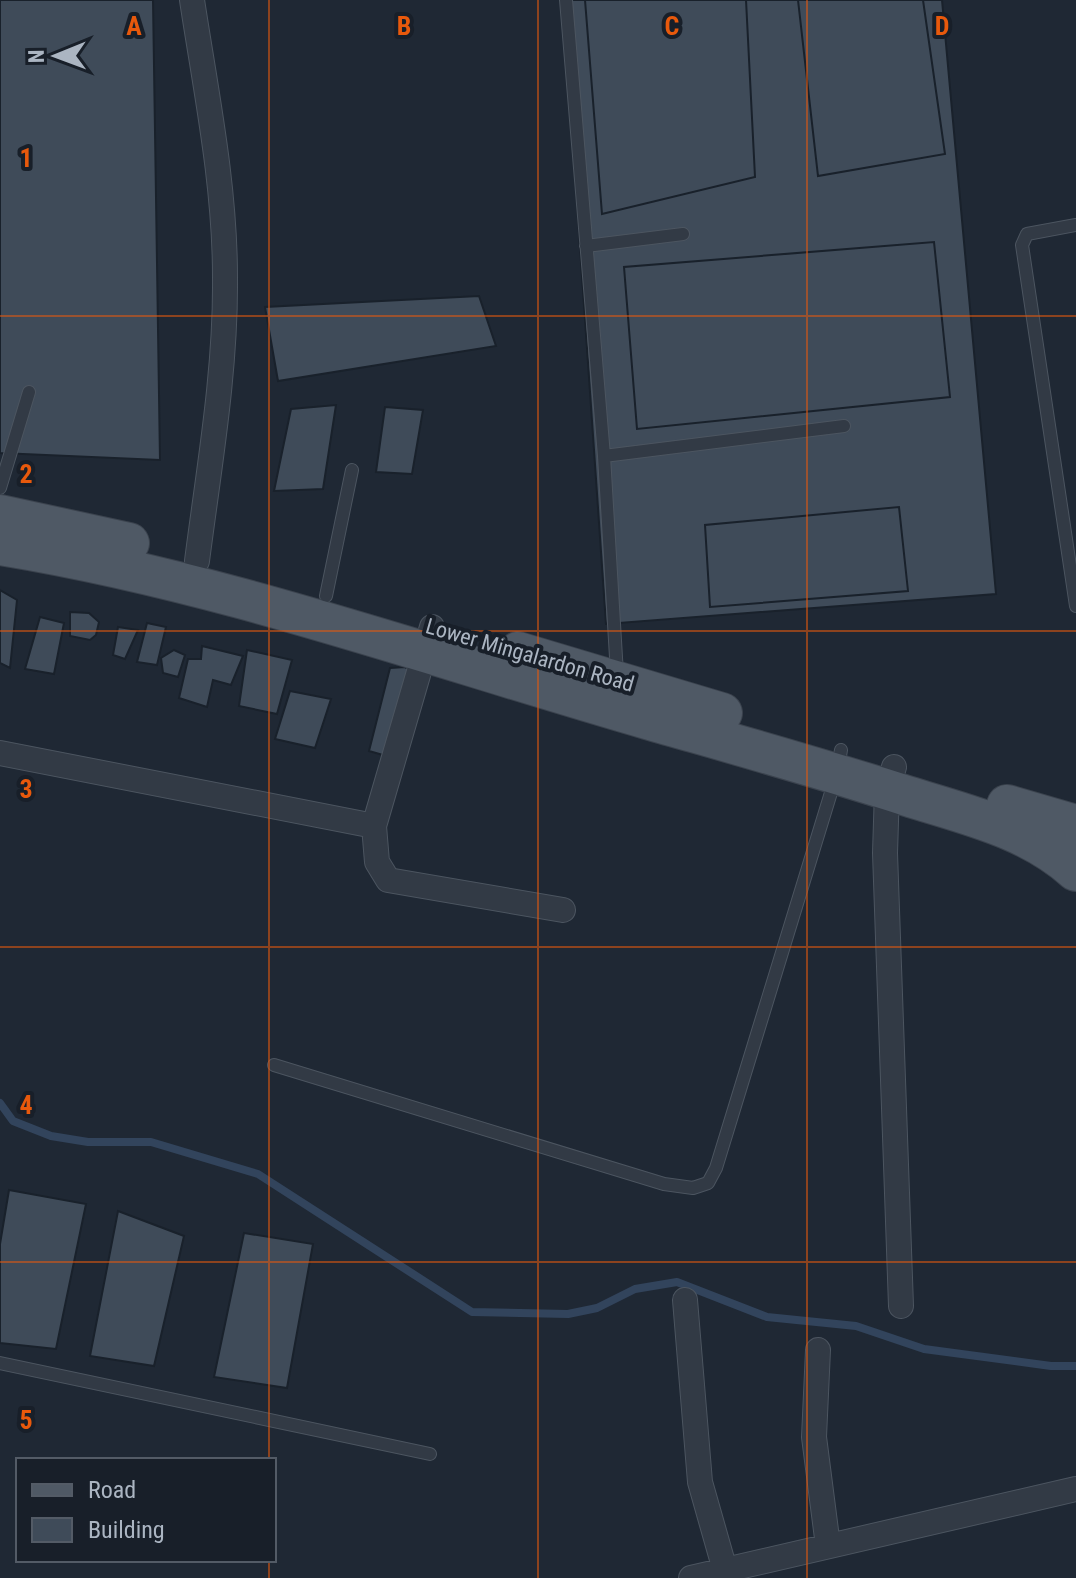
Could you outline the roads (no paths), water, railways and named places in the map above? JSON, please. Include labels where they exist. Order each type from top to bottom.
[{"type":"main road","name":"Lower Mingalardon Road","points":[[0,515],[79,530],[326,596],[428,639]]},
{"type":"main road","name":"Lower Mingalardon Road","points":[[0,545],[91,561],[428,639],[839,762],[1056,829],[1053,851],[1076,871]]},
{"type":"street","points":[[192,0],[220,179],[225,276],[223,358],[197,561]]},
{"type":"street","points":[[428,639],[374,826],[377,862],[388,880],[563,910]]},
{"type":"street","points":[[0,753],[374,826]]},
{"type":"street","points":[[891,778],[885,853],[889,1059],[901,1306]]},
{"type":"street","points":[[685,1300],[700,1482],[725,1570]]},
{"type":"street","points":[[818,1350],[814,1437],[828,1546]]},
{"type":"street","points":[[691,1578],[1076,1489]]},
{"type":"lane","points":[[566,0],[604,456],[614,694]]},
{"type":"lane","points":[[1076,225],[1027,234],[1022,245],[1076,606]]},
{"type":"lane","points":[[586,246],[683,234]]},
{"type":"lane","points":[[0,488],[29,392]]},
{"type":"lane","points":[[604,456],[844,426]]},
{"type":"lane","points":[[326,596],[352,470]]},
{"type":"lane","points":[[274,1065],[664,1184],[693,1188],[708,1183],[716,1168],[839,762]]},
{"type":"lane","points":[[0,1363],[430,1454]]},
{"type":"waterway","points":[[0,1103],[13,1121],[51,1136],[88,1142],[151,1142],[258,1174],[472,1312],[568,1314],[597,1308],[635,1289],[677,1282],[767,1317],[856,1326],[924,1349],[1051,1366],[1076,1366]]}]
